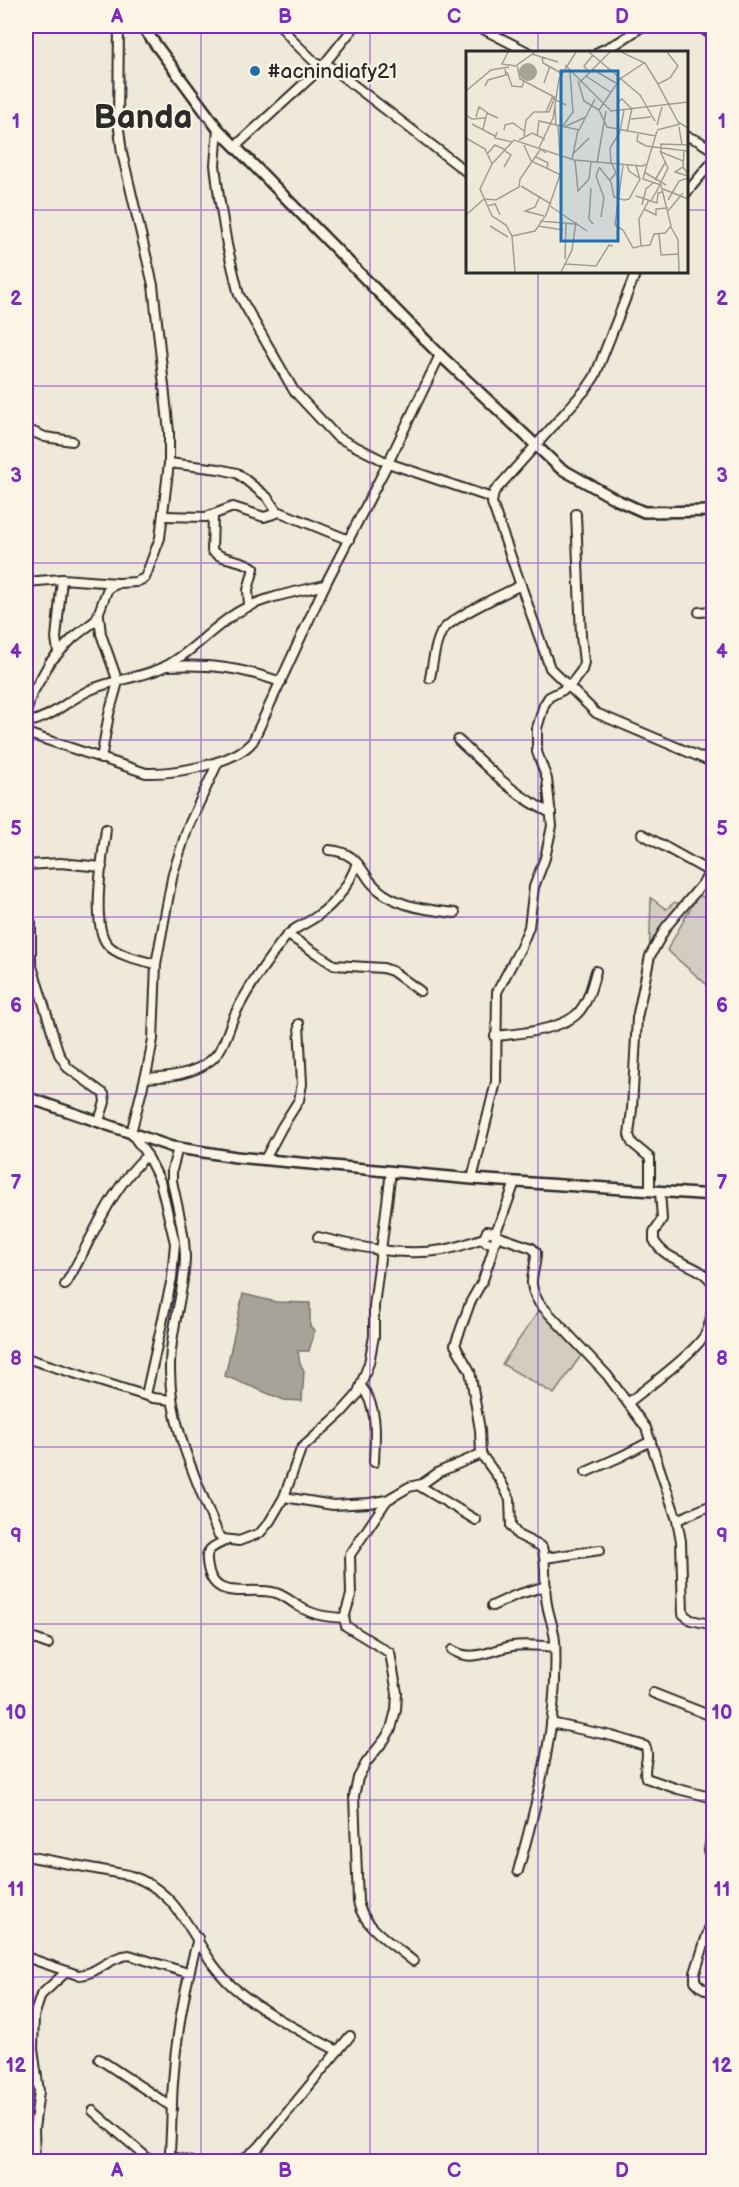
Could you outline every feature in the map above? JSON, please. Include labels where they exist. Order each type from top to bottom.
[{"type":"street","points":[[26,582],[62,579],[118,583],[136,582],[145,578],[160,538],[164,516],[169,463],[169,432],[153,285],[122,153],[118,122],[119,26]]},
{"type":"street","points":[[142,26],[218,129],[237,145],[440,355],[560,468],[617,500],[644,512],[714,511]]},
{"type":"street","points":[[281,26],[323,65],[466,172]]},
{"type":"street","points":[[237,145],[323,65],[355,26]]},
{"type":"street","points":[[477,26],[526,51]]},
{"type":"street","points":[[600,51],[643,26]]},
{"type":"street","points":[[701,26],[714,36]]},
{"type":"street","points":[[218,129],[215,165],[219,197],[239,295],[294,391],[337,437],[388,463],[492,498]]},
{"type":"street","points":[[688,136],[714,151]]},
{"type":"street","points":[[688,192],[714,160]]},
{"type":"street","points":[[636,273],[595,376],[536,447],[494,492],[492,498],[550,668],[596,713],[714,763]]},
{"type":"street","points":[[26,733],[146,773],[159,774],[218,762],[240,754],[253,741],[325,585],[440,355]]},
{"type":"street","points":[[26,429],[45,437],[72,441]]},
{"type":"street","points":[[169,463],[237,473],[267,497],[277,512],[349,540]]},
{"type":"street","points":[[164,516],[213,516],[233,507],[264,517],[277,512]]},
{"type":"street","points":[[472,1179],[496,1082],[497,992],[529,927],[534,887],[550,834],[551,813],[547,779],[537,752],[537,728],[549,697],[569,687],[576,679],[584,662],[576,514]]},
{"type":"street","points":[[213,516],[211,549],[214,554],[246,563],[254,568],[248,590],[249,606]]},
{"type":"street","points":[[58,652],[56,638],[62,579]]},
{"type":"street","points":[[26,713],[39,681],[58,652],[96,620],[108,588],[118,583]]},
{"type":"street","points":[[165,667],[249,606],[325,585]]},
{"type":"street","points":[[430,678],[440,635],[445,627],[465,613],[521,585]]},
{"type":"street","points":[[699,612],[714,611]]},
{"type":"street","points":[[99,615],[102,640],[118,682],[109,714],[101,759]]},
{"type":"street","points":[[26,723],[52,715],[91,689],[165,667],[195,665],[231,667],[248,670],[281,682]]},
{"type":"street","points":[[458,740],[508,786],[551,813]]},
{"type":"street","points":[[131,1133],[155,1026],[156,964],[172,873],[188,827],[218,762]]},
{"type":"street","points":[[106,829],[99,921],[103,939],[108,947],[118,952],[156,964]]},
{"type":"street","points":[[628,1403],[698,1346],[712,1316],[713,1284],[705,1274],[663,1252],[654,1240],[654,1232],[662,1219],[650,1158],[632,1143],[629,1135],[640,996],[650,956],[666,927],[712,869],[642,834]]},
{"type":"street","points":[[329,850],[342,851],[357,862],[376,889],[386,896],[407,906],[455,913]]},
{"type":"street","points":[[145,1078],[168,1077],[193,1070],[213,1058],[221,1047],[244,998],[288,934],[295,927],[318,915],[334,903],[342,893],[357,862]]},
{"type":"street","points":[[26,865],[60,863],[102,867]]},
{"type":"street","points":[[31,923],[31,963],[59,1054],[68,1068],[104,1094],[105,1102],[99,1121]]},
{"type":"street","points":[[288,934],[334,965],[392,971],[420,991]]},
{"type":"street","points":[[495,1036],[536,1031],[571,1018],[583,1006],[596,971]]},
{"type":"street","points":[[265,1159],[299,1100],[302,1084],[299,1024]]},
{"type":"street","points":[[26,1097],[178,1148],[236,1157],[472,1179],[714,1195]]},
{"type":"street","points":[[131,1133],[147,1155],[160,1181],[174,1237],[175,1259],[149,1396]]},
{"type":"street","points":[[178,1148],[172,1170],[172,1181],[185,1258],[170,1358],[170,1399],[184,1447],[219,1534],[227,1540],[239,1541],[260,1533],[284,1497],[301,1449],[350,1405],[357,1395],[369,1363],[374,1336],[374,1306],[391,1172]]},
{"type":"street","points":[[65,1285],[81,1259],[109,1202],[125,1177],[147,1155]]},
{"type":"street","points":[[515,1182],[495,1237],[483,1280],[470,1303],[455,1345],[470,1371],[480,1430],[481,1454],[500,1480],[510,1499],[513,1531],[542,1547],[545,1558],[546,1601],[553,1623],[555,1682],[547,1753],[518,1871]]},
{"type":"street","points":[[318,1237],[381,1251],[403,1253],[445,1250],[484,1238],[489,1244],[495,1237]]},
{"type":"street","points":[[495,1237],[532,1248],[536,1252],[531,1284],[539,1303],[607,1375],[646,1428],[677,1520],[681,1541],[683,1614],[691,1620],[714,1625]]},
{"type":"street","points":[[26,1358],[149,1396],[170,1399]]},
{"type":"street","points":[[361,1386],[374,1411],[374,1462]]},
{"type":"street","points":[[586,1472],[651,1441]]},
{"type":"street","points":[[284,1497],[333,1505],[387,1500],[440,1472],[481,1454]]},
{"type":"street","points":[[418,1485],[476,1520]]},
{"type":"street","points":[[387,1500],[350,1555],[351,1595],[344,1618],[346,1626],[390,1653],[397,1694],[391,1729],[366,1763],[358,1778],[354,1796],[360,1912],[367,1922],[413,1961]]},
{"type":"street","points":[[677,1520],[714,1504]]},
{"type":"street","points":[[227,1540],[208,1550],[209,1573],[219,1587],[231,1592],[272,1592],[282,1595],[313,1614],[344,1618]]},
{"type":"street","points":[[545,1558],[600,1550]]},
{"type":"street","points":[[492,1606],[516,1595],[546,1586]]},
{"type":"street","points":[[26,1636],[48,1644]]},
{"type":"street","points":[[452,1650],[457,1654],[477,1656],[510,1647],[555,1647]]},
{"type":"street","points":[[653,1693],[714,1717]]},
{"type":"street","points":[[551,1723],[612,1736],[645,1746],[648,1752],[644,1773],[646,1778],[714,1798]]},
{"type":"street","points":[[714,1819],[709,1851],[714,1862]]},
{"type":"street","points":[[26,1856],[140,1878],[153,1886],[168,1898],[184,1917],[213,1963],[236,1989],[289,2024],[338,2051]]},
{"type":"street","points":[[714,1912],[695,1973],[695,1981],[714,1994]]},
{"type":"street","points":[[192,2162],[169,2159],[181,2013],[188,1973],[198,1938]]},
{"type":"street","points":[[26,1957],[82,1976],[120,1956],[129,1955],[188,1973]]},
{"type":"street","points":[[36,2162],[34,2129],[39,2091],[29,2048],[34,2016],[41,1995],[66,1972]]},
{"type":"street","points":[[239,2162],[259,2147],[350,2036]]},
{"type":"street","points":[[99,2059],[172,2107]]},
{"type":"street","points":[[93,2111],[152,2162]]},
{"type":"shaded area","points":[[698,895],[713,901],[713,990],[667,950]]},
{"type":"shaded area","points":[[651,898],[666,909],[675,902],[686,907],[649,962]]},
{"type":"shaded area","points":[[243,1294],[276,1302],[310,1303],[310,1327],[315,1330],[309,1351],[298,1351],[300,1364],[304,1371],[302,1401],[284,1400],[225,1376]]},
{"type":"shaded area","points":[[540,1309],[582,1354],[554,1394],[502,1364]]},
{"type":"place","name":"#acnindiafy21","points":[[255,71]]},
{"type":"district","name":"Banda","points":[[143,116]]}]
